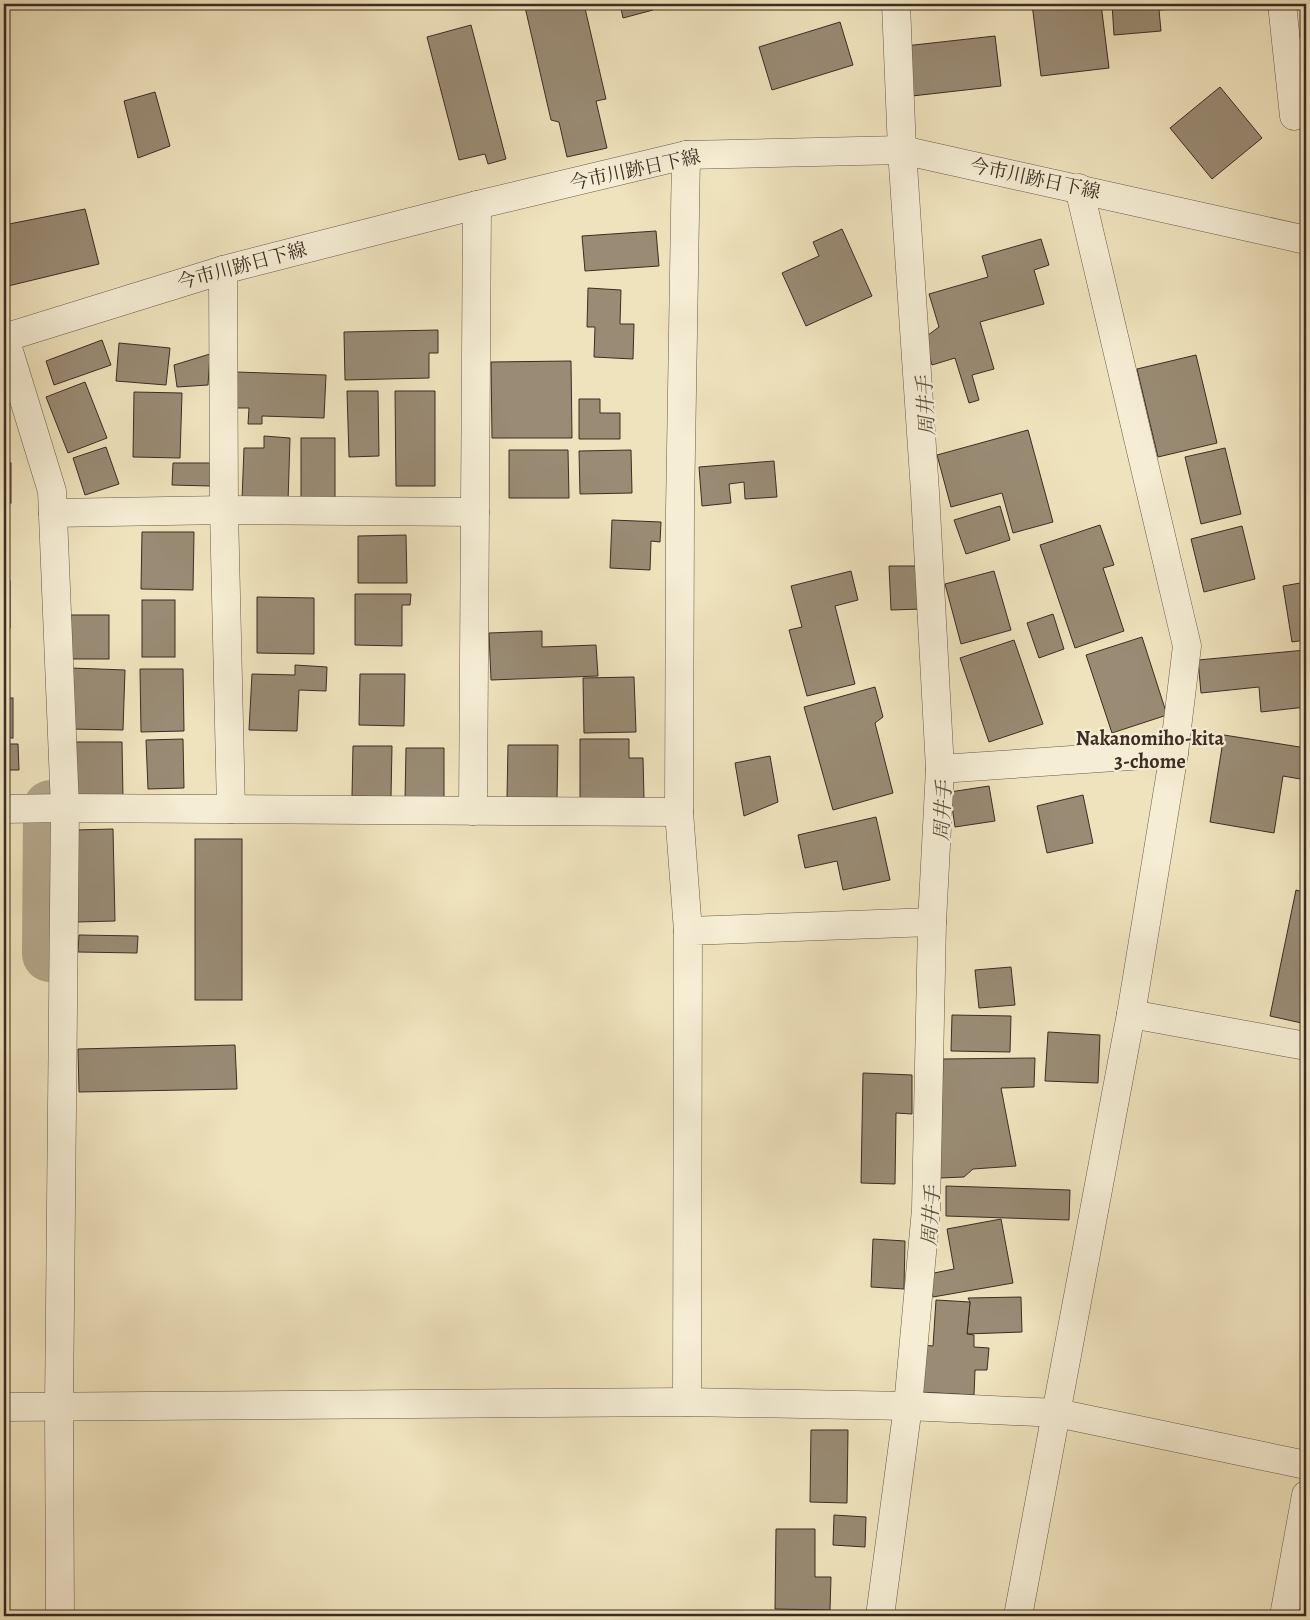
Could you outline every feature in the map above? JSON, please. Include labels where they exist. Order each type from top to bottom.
[{"type":"street","points":[[1282,4],[1294,116]]},
{"type":"street","points":[[880,1616],[908,1406],[926,1209],[932,922],[940,769],[925,492],[902,150],[899,5]]},
{"type":"street","name":"今市川跡日下線","points":[[4,337],[223,270],[477,205],[686,155],[902,150],[1306,240]]},
{"type":"street","points":[[686,155],[680,520],[679,812],[688,931],[687,1402]]},
{"type":"street","points":[[1018,1616],[1131,1014],[1174,753],[1187,646],[1079,188]]},
{"type":"street","points":[[473,810],[477,205]]},
{"type":"street","points":[[223,270],[224,510],[231,809]]},
{"type":"street","points":[[4,337],[52,491],[53,513],[64,808],[59,1407],[60,1616]]},
{"type":"street","points":[[53,513],[224,510],[475,512]]},
{"type":"street","points":[[940,769],[1174,753]]},
{"type":"street","points":[[4,809],[679,812]]},
{"type":"street","points":[[688,931],[932,922]]},
{"type":"street","points":[[1131,1014],[1306,1046]]},
{"type":"street","points":[[4,1407],[687,1402],[908,1406],[1057,1413],[1306,1465]]},
{"type":"street","points":[[1284,1616],[1306,1495]]},
{"type":"building","points":[[539,4],[584,4],[606,99],[596,101],[607,148],[567,157],[559,122],[551,120],[525,7]]},
{"type":"building","points":[[620,4],[651,4],[653,10],[623,18]]},
{"type":"building","points":[[1032,4],[1101,4],[1109,68],[1041,76]]},
{"type":"building","points":[[1112,4],[1172,4],[1173,9],[1159,10],[1161,31],[1114,35]]},
{"type":"building","points":[[840,22],[853,65],[772,90],[759,47]]},
{"type":"building","points":[[471,25],[506,159],[488,164],[485,154],[459,160],[427,37]]},
{"type":"building","points":[[995,36],[1001,86],[912,96],[905,46]]},
{"type":"building","points":[[1220,87],[1262,138],[1212,179],[1170,128]]},
{"type":"building","points":[[155,92],[170,146],[138,158],[124,101]]},
{"type":"building","points":[[85,209],[99,264],[4,287],[4,225]]},
{"type":"building","points":[[842,229],[872,296],[806,326],[782,273],[819,256],[813,242]]},
{"type":"building","points":[[656,231],[659,266],[585,271],[582,236]]},
{"type":"building","points":[[1041,239],[1049,265],[1034,270],[1044,304],[980,322],[994,369],[972,375],[979,400],[969,403],[955,358],[932,365],[924,338],[939,327],[929,294],[988,277],[982,256]]},
{"type":"building","points":[[588,288],[621,290],[620,324],[634,324],[633,359],[594,357],[595,327],[587,327]]},
{"type":"building","points":[[438,330],[438,353],[429,353],[429,378],[345,380],[344,332]]},
{"type":"building","points":[[102,340],[111,365],[54,385],[46,361]]},
{"type":"building","points":[[119,343],[170,348],[166,385],[116,381]]},
{"type":"building","points":[[210,354],[208,385],[177,387],[174,365]]},
{"type":"building","points":[[1196,355],[1217,443],[1158,457],[1137,369]]},
{"type":"building","points":[[571,361],[572,438],[492,438],[491,362]]},
{"type":"building","points":[[236,372],[326,375],[324,418],[262,416],[262,424],[248,424],[249,408],[235,408]]},
{"type":"building","points":[[85,382],[107,438],[68,453],[46,397]]},
{"type":"building","points":[[347,391],[378,391],[379,456],[349,457]]},
{"type":"building","points":[[395,391],[435,391],[435,486],[396,486]]},
{"type":"building","points":[[134,392],[182,393],[180,458],[133,457]]},
{"type":"building","points":[[579,399],[600,399],[600,413],[620,413],[620,439],[579,439]]},
{"type":"building","points":[[1028,430],[1053,522],[1013,533],[1002,493],[951,507],[937,455]]},
{"type":"building","points":[[264,436],[290,438],[288,502],[242,500],[244,448],[264,448]]},
{"type":"building","points":[[301,438],[335,438],[335,499],[301,499]]},
{"type":"building","points":[[106,447],[119,484],[85,495],[73,458]]},
{"type":"building","points":[[1225,448],[1241,514],[1201,524],[1185,457]]},
{"type":"building","points":[[509,450],[568,450],[569,498],[509,498]]},
{"type":"building","points":[[631,450],[632,493],[580,494],[579,451]]},
{"type":"building","points":[[774,461],[777,497],[745,499],[744,482],[729,484],[731,503],[702,506],[699,467]]},
{"type":"building","points":[[4,463],[11,463],[11,503],[4,503]]},
{"type":"building","points":[[173,463],[210,463],[210,486],[172,485]]},
{"type":"building","points":[[1000,506],[1010,540],[966,554],[954,520]]},
{"type":"building","points":[[612,520],[661,522],[660,542],[651,541],[650,570],[610,568]]},
{"type":"building","points":[[4,525],[7,525],[5,569],[4,569]]},
{"type":"building","points":[[1100,525],[1114,565],[1103,568],[1124,631],[1075,648],[1040,545]]},
{"type":"building","points":[[1242,526],[1255,579],[1204,592],[1191,539]]},
{"type":"building","points":[[142,532],[194,532],[193,590],[141,589]]},
{"type":"building","points":[[406,535],[407,583],[358,583],[358,536]]},
{"type":"building","points":[[889,566],[921,566],[922,609],[891,610]]},
{"type":"building","points":[[851,571],[858,600],[835,606],[855,684],[807,696],[789,630],[802,627],[791,586]]},
{"type":"building","points":[[994,571],[1011,630],[961,644],[945,584]]},
{"type":"building","points":[[4,581],[10,581],[10,628],[4,628]]},
{"type":"building","points":[[1306,582],[1306,640],[1292,642],[1283,586]]},
{"type":"building","points":[[355,594],[411,594],[410,605],[402,605],[402,646],[355,645]]},
{"type":"building","points":[[257,597],[314,598],[314,654],[257,653]]},
{"type":"building","points":[[142,600],[175,600],[175,657],[142,657]]},
{"type":"building","points":[[1053,614],[1064,649],[1039,658],[1027,623]]},
{"type":"building","points":[[71,615],[109,615],[109,659],[71,659]]},
{"type":"building","points":[[542,631],[542,647],[596,645],[598,676],[491,680],[489,633]]},
{"type":"building","points":[[1142,637],[1167,715],[1112,733],[1086,655]]},
{"type":"building","points":[[1014,640],[1043,724],[989,742],[960,658]]},
{"type":"building","points":[[1306,650],[1306,707],[1261,712],[1259,687],[1201,693],[1198,660]]},
{"type":"building","points":[[295,665],[327,667],[326,691],[299,690],[297,731],[249,730],[252,674],[295,675]]},
{"type":"building","points":[[71,668],[125,670],[123,730],[70,729]]},
{"type":"building","points":[[140,669],[183,669],[184,731],[141,732]]},
{"type":"building","points":[[360,674],[405,674],[404,726],[359,725]]},
{"type":"building","points":[[634,677],[636,732],[584,733],[583,678]]},
{"type":"building","points":[[875,687],[883,717],[875,723],[893,793],[833,810],[804,707]]},
{"type":"building","points":[[4,698],[13,698],[13,738],[4,738]]},
{"type":"building","points":[[1224,735],[1306,748],[1306,780],[1283,776],[1274,833],[1210,822]]},
{"type":"building","points":[[183,739],[184,788],[148,789],[146,740]]},
{"type":"building","points":[[580,739],[629,739],[629,758],[643,758],[644,798],[580,798]]},
{"type":"building","points":[[76,742],[122,742],[123,798],[77,798]]},
{"type":"building","points":[[4,744],[18,744],[19,770],[8,770],[8,783],[4,783]]},
{"type":"building","points":[[508,745],[558,745],[557,799],[507,798]]},
{"type":"building","points":[[353,746],[392,746],[391,797],[352,796]]},
{"type":"building","points":[[406,748],[444,748],[444,800],[405,800]]},
{"type":"building","points":[[770,756],[778,802],[744,816],[735,763]]},
{"type":"building","points":[[989,786],[995,821],[955,827],[950,792]]},
{"type":"building","points":[[1083,795],[1093,843],[1047,853],[1037,806]]},
{"type":"building","points":[[876,817],[890,880],[843,890],[837,861],[805,868],[798,835]]},
{"type":"building","points":[[113,829],[115,921],[77,922],[75,830]]},
{"type":"building","points":[[195,839],[242,839],[242,1000],[195,1000]]},
{"type":"building","points":[[1296,890],[1306,893],[1306,1024],[1270,1016]]},
{"type":"building","points":[[79,935],[138,936],[137,953],[78,952]]},
{"type":"building","points":[[1011,967],[1015,1005],[979,1008],[975,970]]},
{"type":"building","points":[[952,1015],[1011,1016],[1010,1052],[951,1051]]},
{"type":"building","points":[[1048,1032],[1100,1035],[1098,1083],[1045,1081]]},
{"type":"building","points":[[235,1045],[237,1089],[79,1092],[78,1049]]},
{"type":"building","points":[[1035,1058],[1034,1087],[1001,1088],[1016,1166],[973,1169],[964,1177],[940,1178],[943,1059]]},
{"type":"building","points":[[863,1073],[912,1075],[912,1114],[896,1113],[895,1184],[861,1183]]},
{"type":"building","points":[[946,1186],[1070,1190],[1069,1220],[946,1216]]},
{"type":"building","points":[[1001,1219],[1013,1283],[933,1297],[929,1274],[954,1269],[947,1229]]},
{"type":"building","points":[[873,1239],[905,1241],[904,1289],[871,1287]]},
{"type":"building","points":[[1021,1297],[1022,1332],[967,1334],[970,1302],[968,1298]]},
{"type":"building","points":[[936,1300],[970,1302],[967,1334],[974,1335],[974,1347],[989,1348],[987,1370],[975,1370],[974,1395],[919,1392],[922,1345],[933,1346]]},
{"type":"building","points":[[811,1430],[848,1430],[847,1503],[810,1502]]},
{"type":"building","points":[[834,1515],[866,1517],[865,1547],[833,1545]]},
{"type":"building","points":[[776,1529],[815,1529],[815,1577],[831,1577],[830,1610],[775,1609]]},
{"type":"waterway","points":[[50,954],[51,808]]},
{"type":"district","name":"Nakanomiho-kita 3-chome","points":[[1150,750]]},
{"type":"water label","name":"周井手","points":[[926,406]]},
{"type":"water label","name":"周井手","points":[[943,811]]},
{"type":"water label","name":"周井手","points":[[931,1216]]}]
